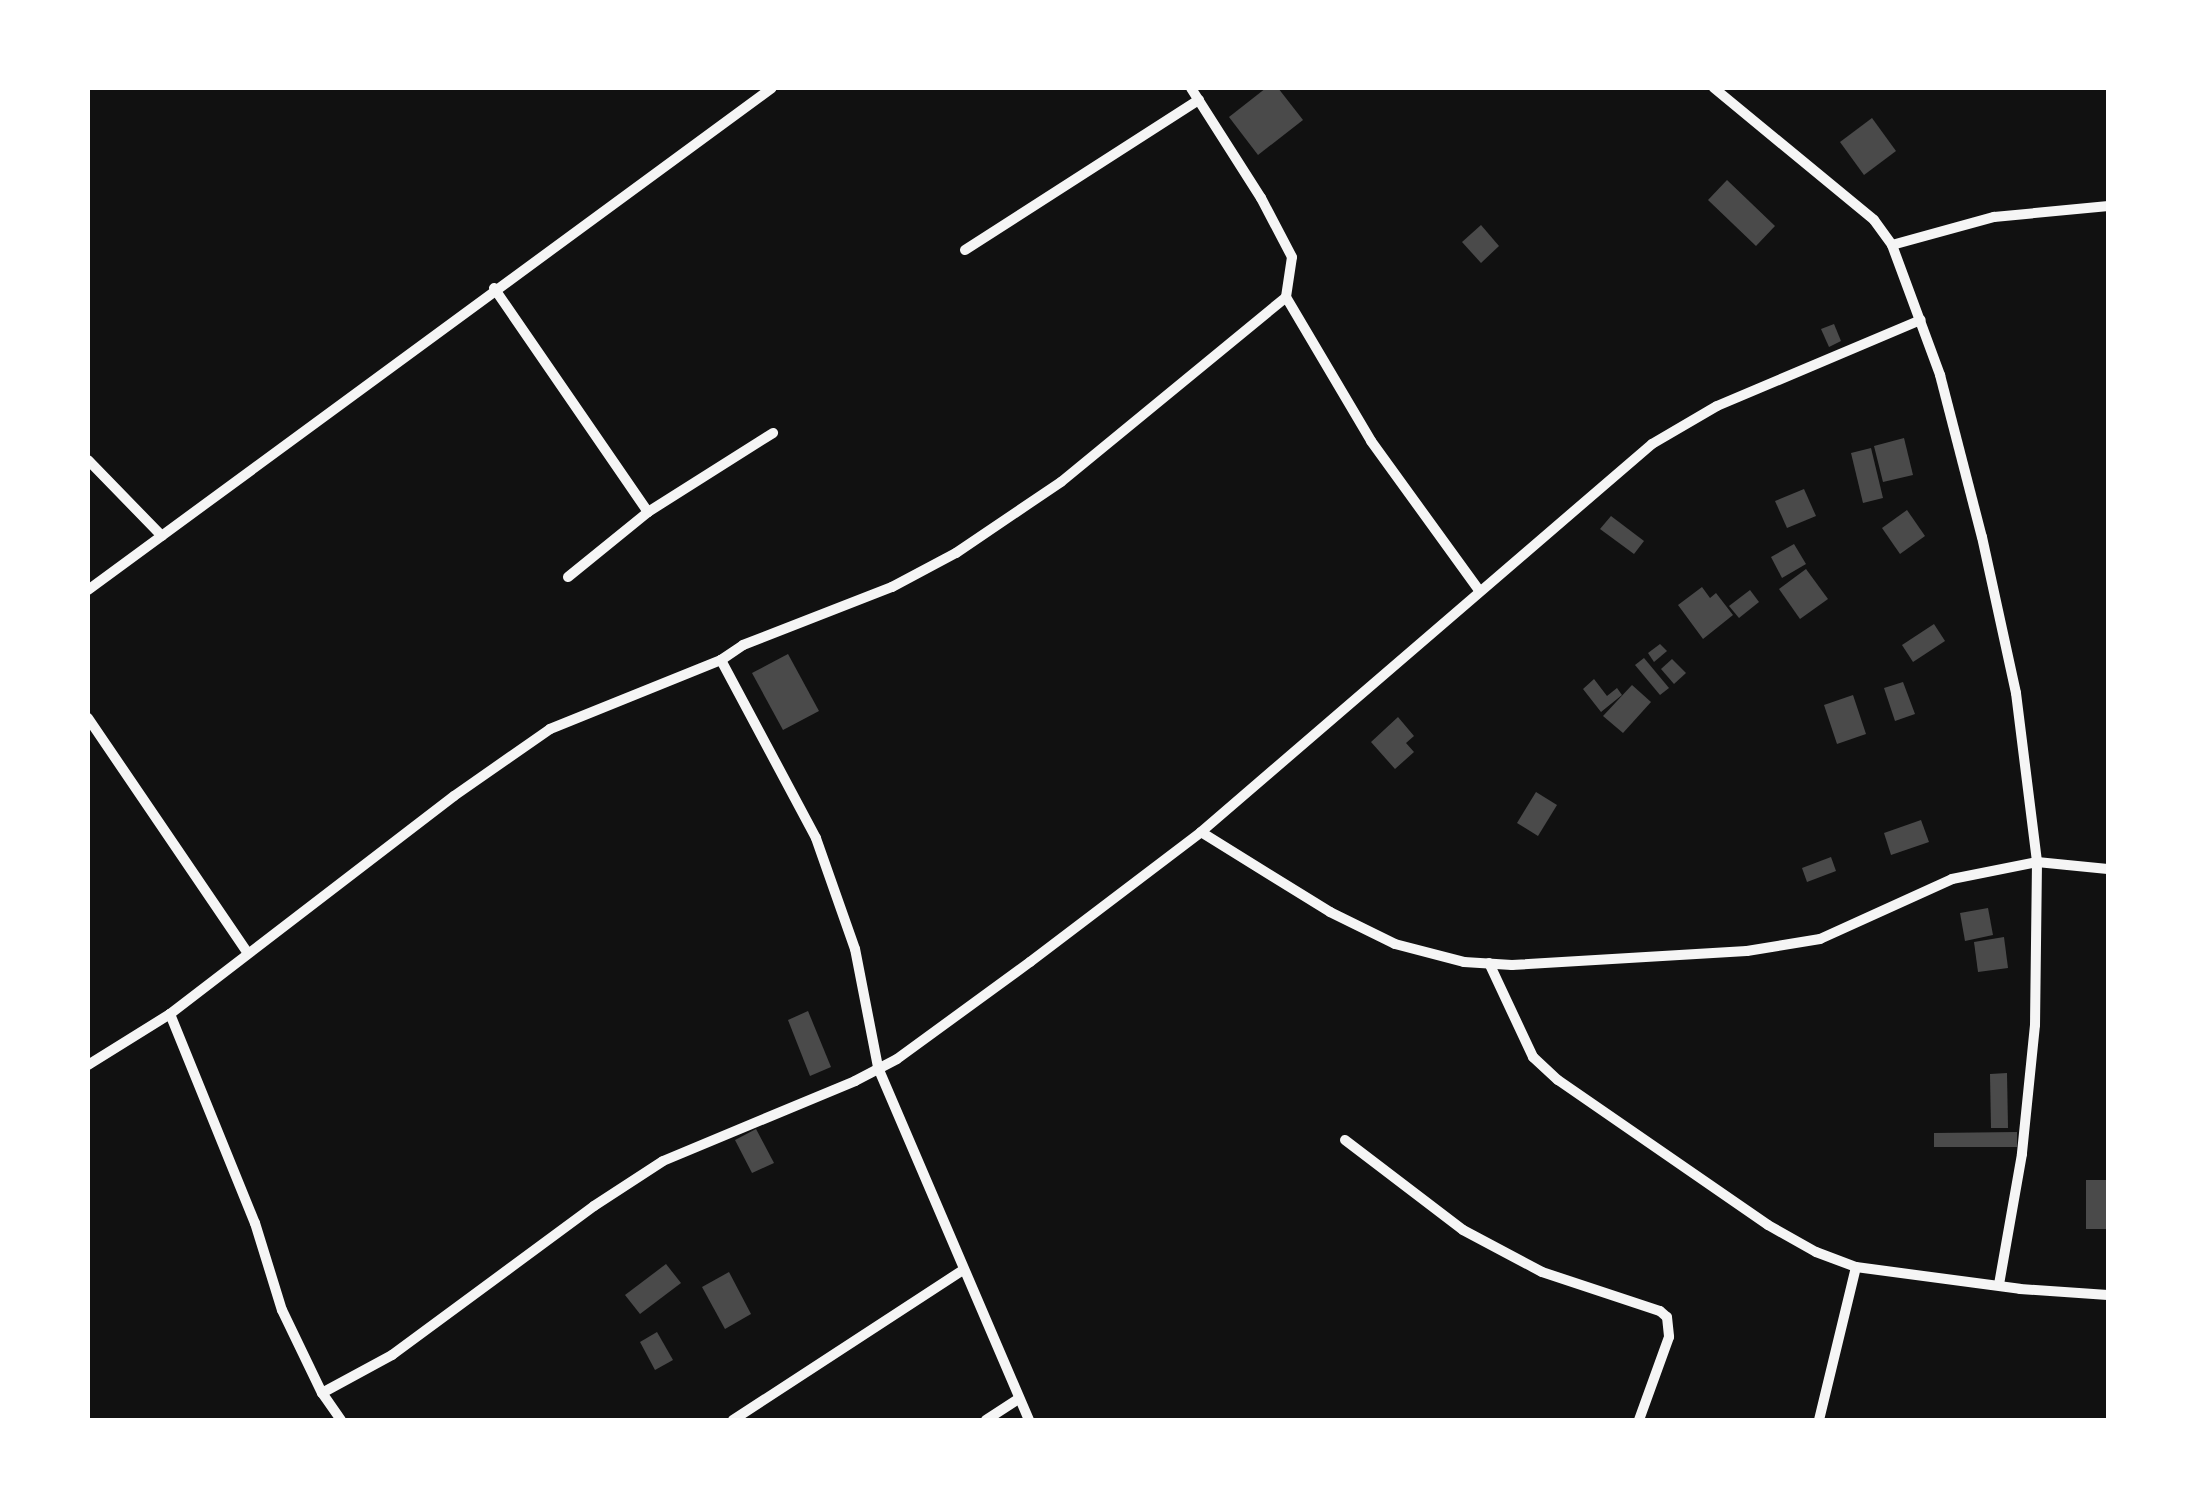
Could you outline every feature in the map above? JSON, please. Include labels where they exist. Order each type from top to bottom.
[{"type":"street","points":[[88,590],[494,288],[772,88]]},
{"type":"street","points":[[1191,88],[1261,198],[1292,258],[1286,296],[1372,440],[1478,590]]},
{"type":"street","points":[[1714,88],[1874,220],[1892,245],[1940,375],[1982,537],[2016,693],[2037,862],[2036,1024],[2022,1154],[1999,1285]]},
{"type":"street","points":[[966,250],[1200,100]]},
{"type":"street","points":[[1892,245],[1994,217],[2108,206]]},
{"type":"street","points":[[494,288],[648,512]]},
{"type":"street","points":[[88,1065],[170,1014],[454,796],[550,730],[721,660],[743,645],[892,587],[956,553],[1061,482],[1286,296]]},
{"type":"street","points":[[322,1393],[392,1355],[526,1252],[663,1162],[878,1067],[986,994],[1201,832],[1652,444],[1689,420],[1920,320]]},
{"type":"street","points":[[568,578],[648,512],[774,433]]},
{"type":"street","points":[[88,460],[162,536]]},
{"type":"street","points":[[721,660],[816,838],[856,949],[878,1067],[962,1271],[1029,1420]]},
{"type":"street","points":[[88,718],[248,953]]},
{"type":"street","points":[[1201,832],[1330,912],[1395,944],[1464,962],[1746,951],[1820,939],[1952,879],[2037,862],[2108,870]]},
{"type":"street","points":[[1488,963],[1532,1057],[1558,1080],[1768,1225],[1816,1252],[1856,1267],[2108,1295]]},
{"type":"street","points":[[170,1014],[255,1223],[282,1310],[322,1393],[341,1420]]},
{"type":"street","points":[[1345,1140],[1463,1230],[1542,1272],[1660,1310],[1667,1317],[1670,1337],[1639,1420]]},
{"type":"street","points":[[1819,1420],[1856,1267]]},
{"type":"street","points":[[733,1420],[962,1271]]},
{"type":"street","points":[[986,1420],[1018,1398]]},
{"type":"building","points":[[1266,88],[1278,88],[1303,120],[1258,155],[1229,117]]},
{"type":"building","points":[[1872,118],[1896,151],[1864,175],[1840,142]]},
{"type":"building","points":[[1727,180],[1775,226],[1756,246],[1708,200]]},
{"type":"building","points":[[1481,225],[1499,246],[1481,263],[1462,242]]},
{"type":"building","points":[[1834,324],[1841,341],[1829,347],[1821,329]]},
{"type":"building","points":[[1904,438],[1913,475],[1883,482],[1874,446]]},
{"type":"building","points":[[1871,448],[1883,498],[1863,503],[1851,453]]},
{"type":"building","points":[[1804,489],[1816,516],[1787,528],[1775,501]]},
{"type":"building","points":[[1907,510],[1925,536],[1900,554],[1882,528]]},
{"type":"building","points":[[1611,516],[1644,541],[1634,554],[1600,529]]},
{"type":"building","points":[[1794,544],[1806,564],[1782,578],[1771,557]]},
{"type":"building","points":[[1806,569],[1828,599],[1800,619],[1779,589]]},
{"type":"building","points":[[1702,587],[1710,598],[1716,593],[1733,615],[1703,639],[1678,605]]},
{"type":"building","points":[[1750,590],[1759,602],[1739,618],[1729,606]]},
{"type":"building","points":[[1934,624],[1945,641],[1913,662],[1902,645]]},
{"type":"building","points":[[1660,644],[1667,651],[1654,662],[1648,653]]},
{"type":"building","points":[[788,654],[819,711],[783,730],[752,673]]},
{"type":"building","points":[[1644,658],[1669,688],[1660,695],[1635,665]]},
{"type":"building","points":[[1672,659],[1686,673],[1674,684],[1661,669]]},
{"type":"building","points":[[1594,679],[1607,696],[1617,688],[1622,695],[1601,712],[1583,689]]},
{"type":"building","points":[[1903,682],[1915,714],[1895,721],[1884,688]]},
{"type":"building","points":[[1632,685],[1651,702],[1623,733],[1603,716]]},
{"type":"building","points":[[1853,695],[1866,734],[1837,744],[1824,705]]},
{"type":"building","points":[[1398,717],[1414,736],[1406,743],[1414,752],[1395,769],[1371,742]]},
{"type":"building","points":[[1536,792],[1557,805],[1538,836],[1517,823]]},
{"type":"building","points":[[1921,820],[1929,842],[1891,855],[1884,833]]},
{"type":"building","points":[[1831,857],[1836,871],[1807,882],[1802,868]]},
{"type":"building","points":[[1988,908],[1993,935],[1965,941],[1960,913]]},
{"type":"building","points":[[2004,937],[2008,968],[1978,972],[1974,942]]},
{"type":"building","points":[[808,1011],[831,1067],[810,1076],[788,1020]]},
{"type":"building","points":[[2007,1073],[2008,1128],[1991,1128],[1990,1074]]},
{"type":"building","points":[[756,1129],[774,1163],[752,1173],[735,1140]]},
{"type":"building","points":[[2017,1132],[2017,1147],[1934,1147],[1934,1133]]},
{"type":"building","points":[[2086,1180],[2106,1180],[2106,1229],[2086,1229]]},
{"type":"building","points":[[666,1264],[681,1283],[640,1314],[625,1295]]},
{"type":"building","points":[[729,1272],[751,1314],[725,1329],[702,1287]]},
{"type":"building","points":[[657,1332],[673,1360],[655,1370],[640,1342]]}]
